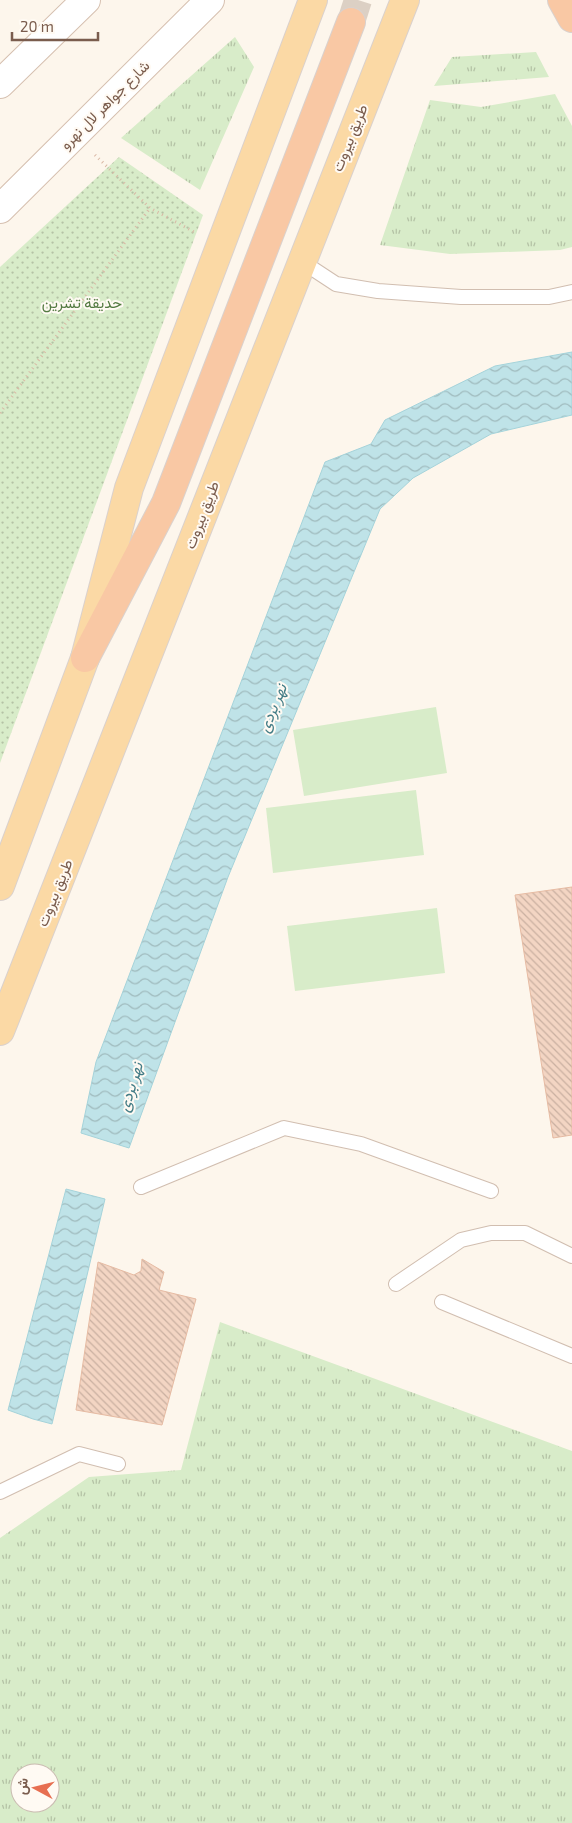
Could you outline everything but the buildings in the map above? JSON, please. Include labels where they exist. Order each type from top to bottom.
[{"type":"highway","points":[[562,0],[572,18]]},
{"type":"highway","points":[[84,658],[166,503],[351,22]]},
{"type":"main road","points":[[0,84],[86,0]]},
{"type":"main road","points":[[0,886],[84,658],[130,488],[313,0]]},
{"type":"main road","name":"طريق بيروت","points":[[0,1031],[405,0]]},
{"type":"main road","name":"شارع جواهر لال نهرو","points":[[0,209],[76,133],[199,4]]},
{"type":"lane","points":[[301,261],[336,284],[378,291],[461,297],[549,297],[572,292]]},
{"type":"lane","points":[[141,1187],[284,1128],[361,1144],[491,1191]]},
{"type":"lane","points":[[396,1284],[460,1240],[491,1233],[525,1233],[572,1256]]},
{"type":"lane","points":[[442,1302],[570,1354]]},
{"type":"lane","points":[[0,1492],[79,1454],[118,1464]]},
{"type":"path","points":[[76,133],[107,167],[150,208],[195,232],[223,241]]},
{"type":"path","points":[[0,413],[150,208]]},
{"type":"green space","points":[[235,37],[254,67],[200,190],[121,138]]},
{"type":"green space","points":[[536,52],[549,77],[434,86],[452,57]]},
{"type":"green space","points":[[555,94],[572,126],[572,247],[560,250],[450,254],[380,245],[430,100],[481,107]]},
{"type":"green space","name":"حديقة تشرين","points":[[119,157],[203,215],[0,763],[0,267]]},
{"type":"green space","points":[[436,707],[447,773],[304,796],[293,730]]},
{"type":"green space","points":[[416,790],[424,855],[273,873],[266,808]]},
{"type":"green space","points":[[437,908],[445,973],[295,991],[287,926]]},
{"type":"green space","points":[[220,1322],[572,1451],[572,1823],[0,1823],[0,1538],[89,1477],[181,1470]]},
{"type":"water","name":"نهر بردى","points":[[572,352],[572,415],[491,434],[413,478],[380,509],[228,877],[129,1148],[81,1133],[96,1062],[325,462],[371,444],[385,420],[495,366]]},
{"type":"water","points":[[66,1189],[105,1199],[52,1424],[8,1410]]},
{"type":"tunnel","points":[[351,22],[358,0]]}]
